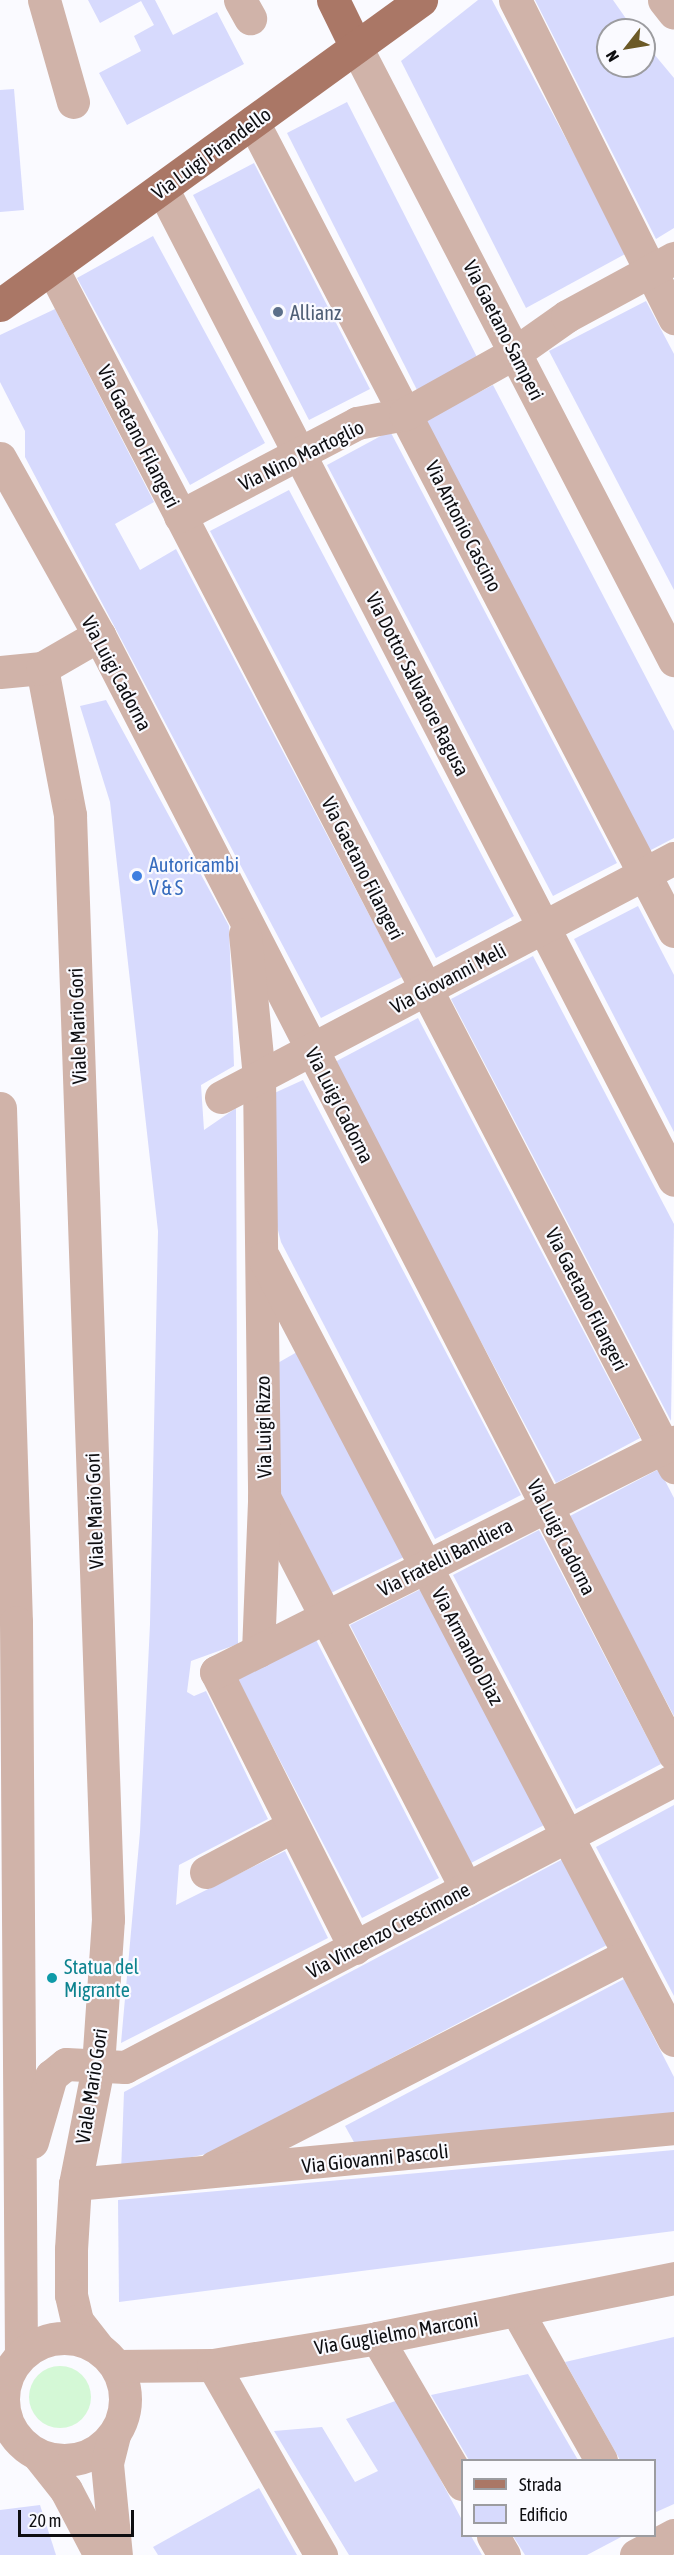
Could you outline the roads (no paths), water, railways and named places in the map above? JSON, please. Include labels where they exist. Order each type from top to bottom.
[{"type":"main road","name":"Via Gaetano Samperi","points":[[333,0],[356,47]]},
{"type":"main road","name":"Via Luigi Pirandello","points":[[0,305],[421,0]]},
{"type":"street","points":[[44,0],[73,102]]},
{"type":"street","points":[[515,0],[662,265],[674,318]]},
{"type":"street","points":[[664,0],[674,13]]},
{"type":"street","name":"Via Gaetano Samperi","points":[[356,47],[674,660]]},
{"type":"street","name":"Via Antonio Cascino","points":[[253,122],[674,931]]},
{"type":"street","name":"Via Dottor Salvatore Ragusa","points":[[162,188],[674,1180]]},
{"type":"street","name":"Via Nino Martoglio","points":[[180,516],[357,423],[405,414],[516,352],[567,316],[662,265]]},
{"type":"street","name":"Via Gaetano Filangeri","points":[[52,268],[426,989],[670,1452]]},
{"type":"street","name":"Via Luigi Cadorna","points":[[0,459],[99,635],[674,1754]]},
{"type":"street","points":[[0,672],[42,668],[99,635]]},
{"type":"street","name":"Viale Mario Gori","points":[[42,668],[70,815],[108,1919],[99,2067],[75,2184],[71,2295],[77,2321],[107,2356]]},
{"type":"street","name":"Via Giovanni Meli","points":[[221,1096],[674,858]]},
{"type":"street","name":"Via Luigi Rizzo","points":[[243,917],[259,1077],[264,1497],[466,1889]]},
{"type":"street","points":[[0,1108],[14,2197],[10,2367],[3,2389],[6,2420],[21,2450],[66,2490],[100,2555]]},
{"type":"street","name":"Via Armando Diaz","points":[[261,1252],[674,2040]]},
{"type":"street","name":"Via Fratelli Bandiera","points":[[293,1826],[216,1672],[546,1506],[670,1452]]},
{"type":"street","points":[[258,1651],[264,1497]]},
{"type":"street","name":"Via Vincenzo Crescimone","points":[[14,2197],[51,2076],[66,2064],[125,2067],[674,1780]]},
{"type":"street","points":[[206,1872],[293,1826],[355,1948]]},
{"type":"street","points":[[197,2175],[629,1955]]},
{"type":"street","name":"Via Giovanni Pascoli","points":[[75,2184],[197,2175],[674,2128]]},
{"type":"street","name":"Via Guglielmo Marconi","points":[[107,2356],[213,2365],[377,2338],[674,2278]]},
{"type":"street","points":[[517,2311],[600,2459]]},
{"type":"street","points":[[10,2367],[38,2343],[58,2338],[78,2339],[107,2356],[126,2400],[107,2464],[116,2555]]},
{"type":"street","points":[[377,2338],[461,2482]]},
{"type":"street","points":[[213,2365],[321,2555]]},
{"type":"street","points":[[21,2450],[60,2461],[81,2459],[100,2450],[114,2435]]},
{"type":"street","points":[[494,2537],[504,2555]]},
{"type":"place","name":"Allianz","points":[[278,312]]},
{"type":"place","name":"Autoricambi V & S","points":[[137,876]]},
{"type":"place","name":"Statua del Migrante","points":[[52,1978]]}]
